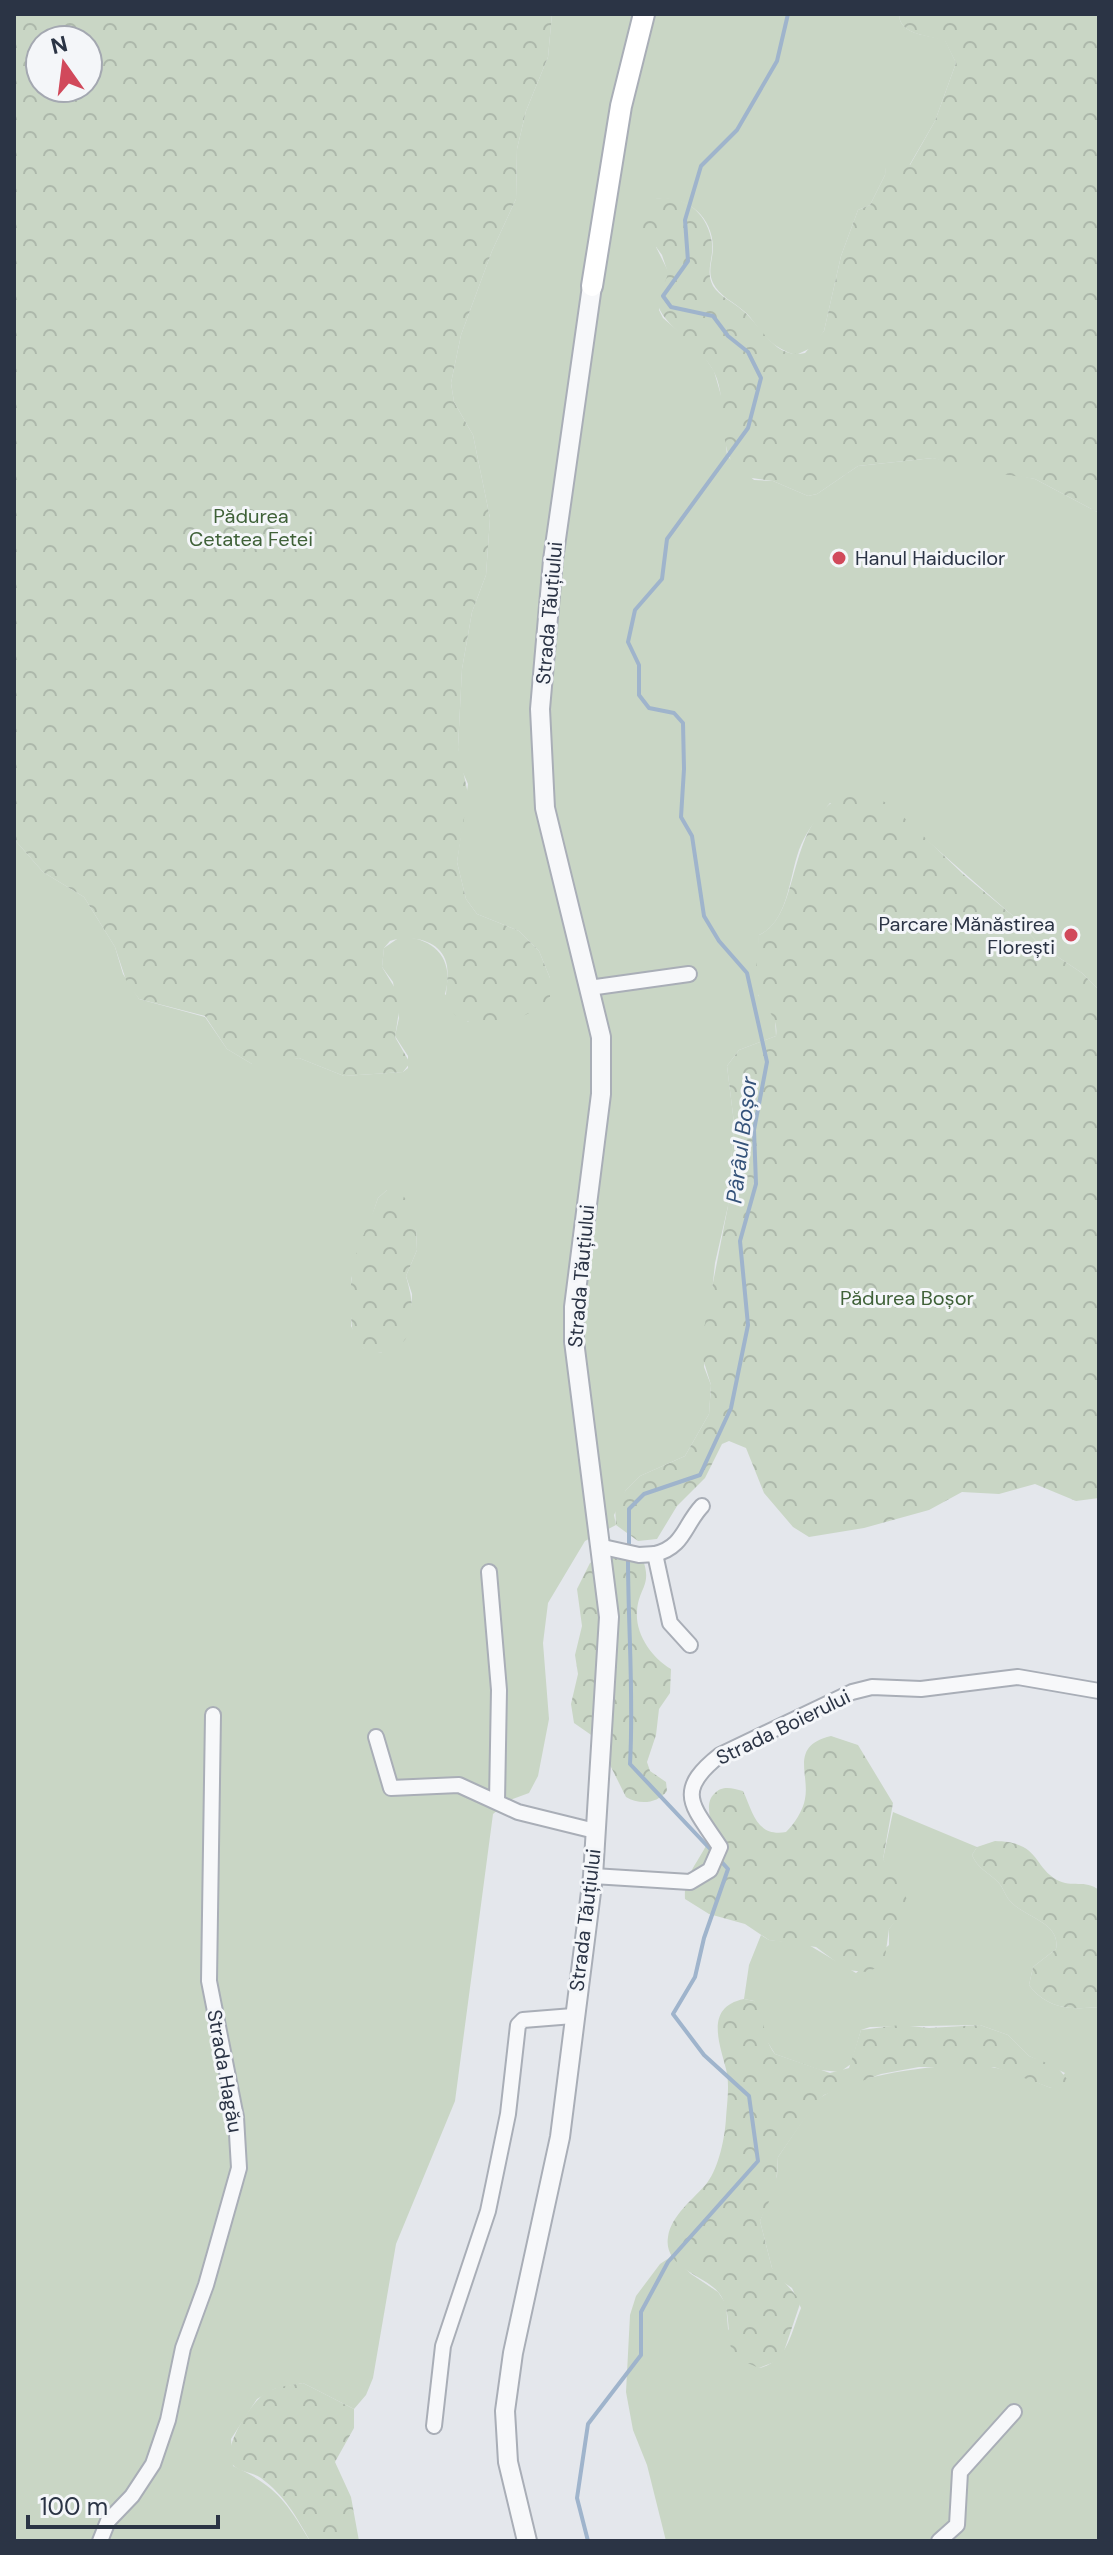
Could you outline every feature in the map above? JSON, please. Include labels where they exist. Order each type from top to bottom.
[{"type":"main road","name":"Strada Tăuțiului","points":[[592,286],[621,106],[644,14]]},
{"type":"street","name":"Strada Tăuțiului","points":[[527,2541],[508,2462],[505,2411],[513,2353],[560,2137],[593,1876],[609,1617],[603,1547],[576,1376],[574,1341],[574,1307],[601,1094],[601,1037],[545,808],[540,709],[553,560],[592,286]]},
{"type":"street","points":[[589,988],[689,974]]},
{"type":"street","points":[[603,1547],[629,1553],[668,1551],[686,1536],[691,1518],[702,1506]]},
{"type":"street","points":[[655,1554],[670,1623],[690,1645]]},
{"type":"street","points":[[489,1572],[499,1690],[497,1801]]},
{"type":"street","name":"Strada Boierului","points":[[593,1876],[690,1882],[710,1870],[720,1847],[691,1806],[690,1790],[703,1768],[720,1755],[852,1692],[872,1687],[921,1689],[1018,1677],[1099,1691]]},
{"type":"street","name":"Strada Hagău","points":[[100,2541],[108,2521],[132,2496],[153,2464],[168,2420],[183,2348],[206,2285],[239,2168],[236,2117],[209,1981],[213,1715]]},
{"type":"street","points":[[376,1737],[391,1788],[459,1785],[518,1812],[595,1831]]},
{"type":"street","points":[[434,2426],[443,2346],[488,2211],[508,2114],[518,2025],[523,2020],[573,2016]]},
{"type":"street","points":[[939,2541],[957,2525],[960,2472],[1014,2412]]},
{"type":"green space","name":"Pădurea Cetatea Fetei","points":[[14,14],[552,14],[548,57],[526,111],[517,149],[516,199],[492,251],[461,335],[451,383],[454,402],[473,435],[490,518],[486,575],[472,612],[462,669],[458,747],[468,794],[457,862],[466,899],[477,914],[519,931],[539,951],[550,978],[550,997],[513,1020],[481,1024],[467,1021],[455,1015],[446,1004],[447,966],[439,950],[425,941],[398,939],[390,941],[384,948],[382,967],[401,998],[395,1037],[410,1063],[403,1072],[344,1076],[299,1058],[271,1064],[252,1064],[227,1049],[205,1016],[139,999],[127,983],[115,947],[84,897],[43,872],[14,839]]},
{"type":"green space","points":[[552,14],[899,14],[900,21],[909,30],[945,40],[956,63],[935,121],[909,166],[887,160],[885,175],[870,205],[858,210],[841,256],[824,331],[813,347],[796,355],[778,347],[765,337],[745,312],[719,292],[710,274],[713,247],[708,225],[695,209],[677,200],[655,199],[656,247],[669,273],[659,310],[663,318],[699,349],[714,371],[722,399],[727,456],[754,480],[773,481],[808,496],[817,494],[858,466],[933,458],[1035,479],[1099,513],[1099,990],[1082,973],[1040,945],[1013,916],[905,821],[830,803],[814,823],[801,845],[783,907],[777,919],[759,935],[758,995],[775,1017],[776,1036],[739,1050],[727,1066],[734,1123],[728,1206],[715,1263],[704,1367],[711,1385],[709,1414],[685,1456],[640,1476],[626,1490],[614,1515],[616,1525],[585,1541],[548,1603],[543,1643],[549,1719],[538,1776],[529,1793],[510,1800],[493,1814],[455,2101],[396,2244],[373,2378],[366,2395],[354,2409],[303,2383],[274,2389],[257,2399],[231,2439],[233,2466],[279,2496],[310,2541],[14,2541],[14,839],[43,872],[84,897],[115,947],[123,974],[139,999],[205,1017],[227,1049],[252,1064],[299,1058],[344,1076],[403,1072],[408,1068],[408,1056],[395,1036],[399,1018],[393,982],[382,967],[384,948],[400,937],[423,941],[439,953],[447,971],[445,994],[468,1022],[512,1018],[550,997],[550,978],[539,951],[519,931],[477,914],[466,899],[457,862],[468,784],[460,766],[458,747],[462,669],[472,612],[486,575],[490,518],[473,435],[454,402],[451,383],[461,335],[492,251],[516,199],[517,149],[526,111],[548,57]],"holes":[[[387,1190],[416,1230],[417,1250],[406,1276],[412,1294],[411,1324],[381,1353],[363,1348],[351,1326],[351,1279],[378,1198]]]},
{"type":"green space","points":[[899,14],[1099,14],[1099,513],[1035,479],[969,469],[933,458],[858,466],[817,494],[808,496],[773,481],[745,477],[736,468],[726,445],[720,392],[712,368],[660,310],[658,298],[668,273],[662,255],[635,218],[639,206],[663,198],[686,203],[703,219],[712,243],[710,275],[713,286],[777,347],[794,354],[805,353],[824,331],[841,256],[858,210],[870,205],[885,175],[886,160],[892,157],[910,165],[935,121],[956,63],[945,41],[909,30],[900,21]]},
{"type":"green space","name":"Pădurea Boșor","points":[[857,791],[866,792],[892,806],[963,874],[1013,916],[1040,945],[1082,973],[1099,990],[1099,1498],[1076,1501],[1035,1484],[999,1494],[962,1492],[929,1510],[864,1528],[809,1537],[793,1527],[764,1493],[746,1448],[729,1441],[722,1444],[705,1478],[677,1506],[657,1539],[638,1541],[616,1525],[615,1506],[640,1476],[685,1456],[709,1414],[711,1385],[700,1349],[728,1206],[734,1123],[727,1066],[739,1050],[776,1036],[775,1022],[756,988],[759,935],[774,924],[783,906],[805,839],[816,819],[833,802]]},
{"type":"green space","points":[[387,1190],[397,1190],[409,1202],[417,1250],[406,1276],[411,1296],[410,1330],[394,1349],[377,1353],[362,1348],[356,1341],[351,1319],[351,1289],[359,1245],[378,1198]]},
{"type":"green space","points":[[607,1552],[642,1557],[646,1580],[638,1603],[639,1628],[651,1652],[671,1669],[670,1693],[659,1709],[656,1735],[647,1762],[650,1771],[666,1782],[667,1791],[658,1799],[648,1802],[626,1797],[597,1739],[574,1723],[571,1704],[578,1674],[575,1655],[582,1626],[577,1589],[590,1563]]},
{"type":"green space","points":[[831,1736],[858,1745],[893,1803],[883,1859],[901,1883],[907,1900],[906,1909],[889,1929],[884,1965],[866,1972],[847,1970],[816,1947],[769,1940],[745,1924],[709,1914],[685,1899],[690,1874],[710,1836],[709,1803],[714,1794],[724,1788],[743,1791],[762,1827],[776,1833],[786,1832],[804,1804],[806,1754],[818,1741]]},
{"type":"green space","points":[[893,1812],[977,1847],[972,1855],[974,1860],[998,1882],[1010,1901],[1053,1933],[1056,1949],[1033,1967],[1029,1985],[1036,1993],[1060,2006],[1099,2007],[1099,2541],[666,2541],[647,2465],[633,2430],[626,2392],[630,2315],[636,2296],[660,2264],[672,2256],[691,2274],[718,2292],[726,2304],[728,2329],[759,2368],[769,2365],[787,2345],[801,2308],[792,2288],[776,2277],[760,2221],[777,2176],[778,2157],[816,2101],[851,2083],[926,2068],[991,2067],[1051,2088],[1065,2073],[1029,2056],[1008,2035],[980,2025],[870,2027],[861,2030],[851,2064],[840,2072],[820,2070],[775,2054],[765,2038],[754,2001],[744,1999],[749,1965],[761,1935],[769,1940],[807,1944],[856,1973],[889,1945],[889,1929],[905,1899],[904,1892],[883,1859]]},
{"type":"green space","points":[[995,1841],[1010,1842],[1028,1850],[1057,1880],[1089,1885],[1099,1890],[1099,2007],[1060,2006],[1044,1999],[1029,1985],[1033,1967],[1056,1949],[1056,1940],[1048,1927],[1012,1903],[998,1882],[974,1860],[972,1855],[977,1847]]},
{"type":"green space","points":[[744,1999],[754,2001],[758,2007],[775,2054],[830,2073],[849,2068],[861,2030],[900,2025],[929,2028],[980,2025],[1008,2035],[1029,2056],[1057,2067],[1067,2079],[1066,2085],[1051,2088],[994,2067],[919,2067],[881,2074],[824,2095],[817,2101],[778,2157],[776,2186],[760,2221],[772,2268],[801,2301],[783,2354],[777,2361],[759,2368],[734,2357],[726,2308],[719,2293],[678,2264],[668,2248],[670,2229],[707,2183],[718,2160],[724,2134],[728,2087],[719,2038],[719,2018],[731,2003]]},
{"type":"green space","points":[[303,2383],[354,2409],[354,2428],[335,2462],[351,2497],[359,2541],[310,2541],[277,2492],[261,2478],[233,2465],[230,2458],[234,2438],[254,2404],[276,2388]]},
{"type":"waterway","name":"Pârâul Boșor","points":[[629,1549],[629,1509],[644,1494],[700,1475],[731,1408],[748,1325],[740,1241],[756,1184],[754,1130],[767,1062],[747,973],[719,941],[704,916],[692,836],[681,817],[683,723],[674,713],[649,708],[639,695],[639,665],[628,642],[635,610],[662,579],[667,539],[748,428],[761,378],[748,352],[728,336],[713,316],[671,307],[663,296],[688,261],[685,220],[701,166],[737,130],[777,61],[788,14]]},
{"type":"waterway","name":"Pârâul Boșor","points":[[628,1558],[630,1764],[713,1852]]},
{"type":"waterway","name":"Pârâul Boșor","points":[[588,2541],[577,2498],[588,2424],[641,2355],[641,2312],[668,2262],[758,2161],[749,2096],[704,2055],[673,2014],[695,1977],[704,1938],[728,1869],[719,1859]]},
{"type":"place","name":"Hanul Haiducilor","points":[[839,558]]},
{"type":"place","name":"Parcare Mănăstirea Florești","points":[[1071,935]]}]
